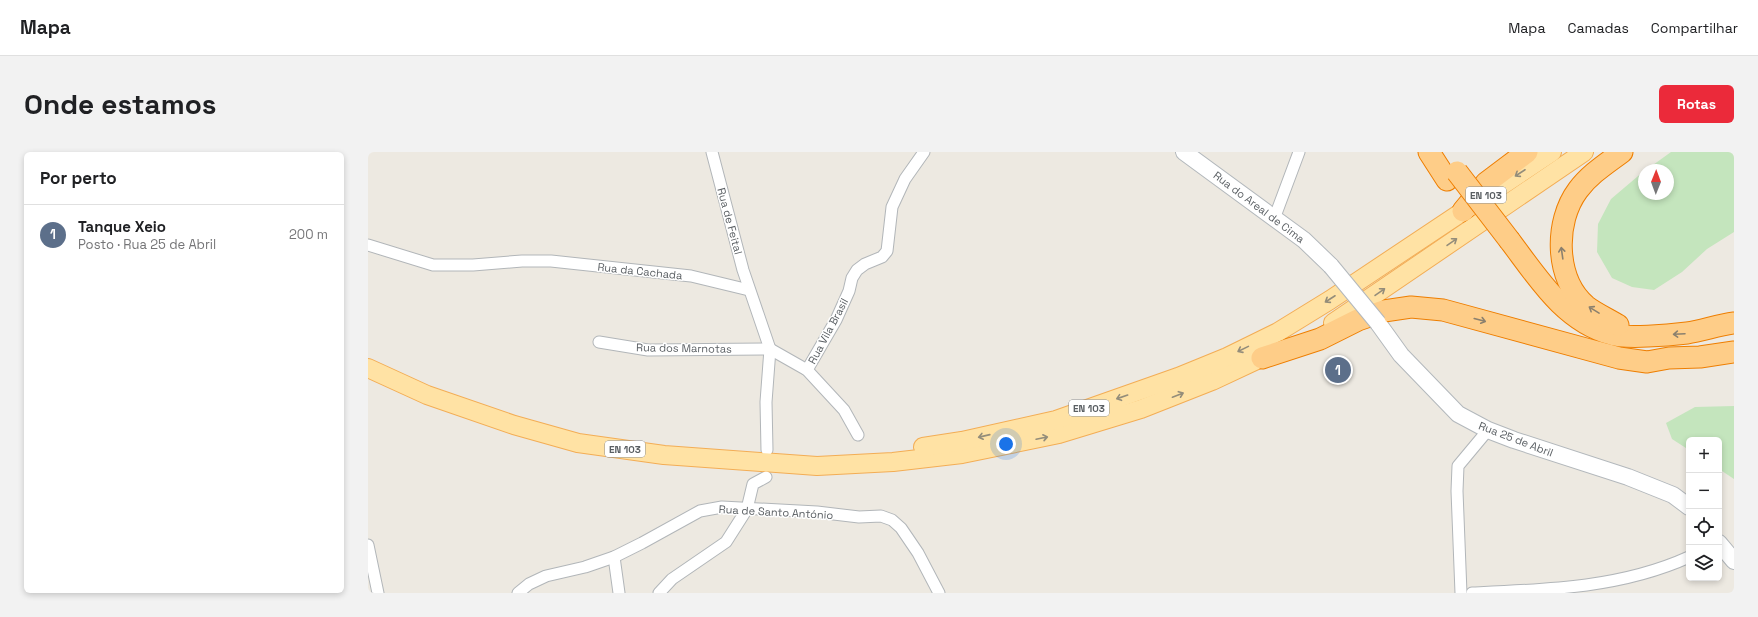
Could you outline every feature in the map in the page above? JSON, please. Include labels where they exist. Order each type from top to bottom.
[{"type":"highway","points":[[1429,152],[1452,176],[1504,245],[1544,307],[1575,330],[1622,351],[1669,358]]},
{"type":"highway","points":[[1444,152],[1452,176]]},
{"type":"highway","points":[[1463,211],[1486,183],[1527,152]]},
{"type":"highway","points":[[1622,152],[1590,176],[1577,191],[1567,209],[1562,228],[1560,249],[1564,267],[1574,290],[1586,306],[1640,336]]},
{"type":"highway","points":[[1504,245],[1556,301],[1581,321],[1611,335],[1640,336],[1688,333],[1730,320],[1734,307]]},
{"type":"highway","points":[[1262,358],[1320,339],[1358,320],[1384,311],[1411,307],[1442,310],[1619,358],[1647,362],[1669,358],[1700,357],[1734,352]]},
{"type":"main road","name":"Rua do Areal de Cima","points":[[1184,152],[1304,240],[1330,266]]},
{"type":"main road","name":"EN 103","points":[[739,461],[818,459],[962,441],[1056,420],[1178,377],[1227,357],[1278,332],[1330,300],[1552,152]]},
{"type":"main road","name":"EN 103","points":[[368,368],[428,395],[514,425],[578,443],[664,455],[817,466],[893,462],[962,454],[1059,434],[1141,409],[1212,381],[1262,358],[1340,320],[1584,152]]},
{"type":"main road","name":"Rua 25 de Abril","points":[[1330,266],[1378,323],[1401,355],[1458,414],[1488,430],[1628,477],[1673,495],[1686,505]]},
{"type":"main road","points":[[1721,545],[1733,557]]},
{"type":"street","name":"Rua de Feital","points":[[712,152],[749,290]]},
{"type":"street","name":"Rua Vila Brasil","points":[[807,370],[836,320],[849,291],[852,278],[857,270],[865,264],[882,257],[887,251],[892,207],[905,179],[924,152]]},
{"type":"street","points":[[1274,219],[1299,152]]},
{"type":"street","name":"Rua da Cachada","points":[[368,245],[433,265],[473,265],[522,261],[551,261],[691,276],[749,290]]},
{"type":"street","points":[[749,290],[770,349],[766,402],[767,450]]},
{"type":"street","name":"Rua dos Marnotas","points":[[599,342],[648,350],[770,349]]},
{"type":"street","points":[[770,349],[807,370],[844,410],[858,435]]},
{"type":"street","points":[[1461,593],[1457,491],[1458,466],[1488,430]]},
{"type":"street","points":[[658,592],[672,579],[726,542],[747,509],[753,484],[766,477]]},
{"type":"street","name":"Rua de Santo António","points":[[518,593],[528,584],[546,576],[614,557],[700,511],[722,507],[817,512],[859,517],[881,516],[892,520],[901,528],[910,541],[939,593]]},
{"type":"street","points":[[368,545],[378,593]]},
{"type":"street","points":[[614,557],[619,593]]},
{"type":"street","points":[[1472,593],[1546,590],[1599,584],[1652,570],[1686,558]]},
{"type":"green space","points":[[1671,152],[1734,152],[1734,232],[1707,249],[1682,272],[1654,290],[1632,287],[1612,278],[1597,252],[1598,224],[1611,199],[1638,176],[1638,200],[1674,200],[1674,164],[1654,164]]},
{"type":"green space","points":[[1734,406],[1734,479],[1722,471],[1722,437],[1686,437],[1686,448],[1672,439],[1666,423],[1695,407]]},
{"type":"place","name":"Tanque Xeio","points":[[1338,370]]}]
